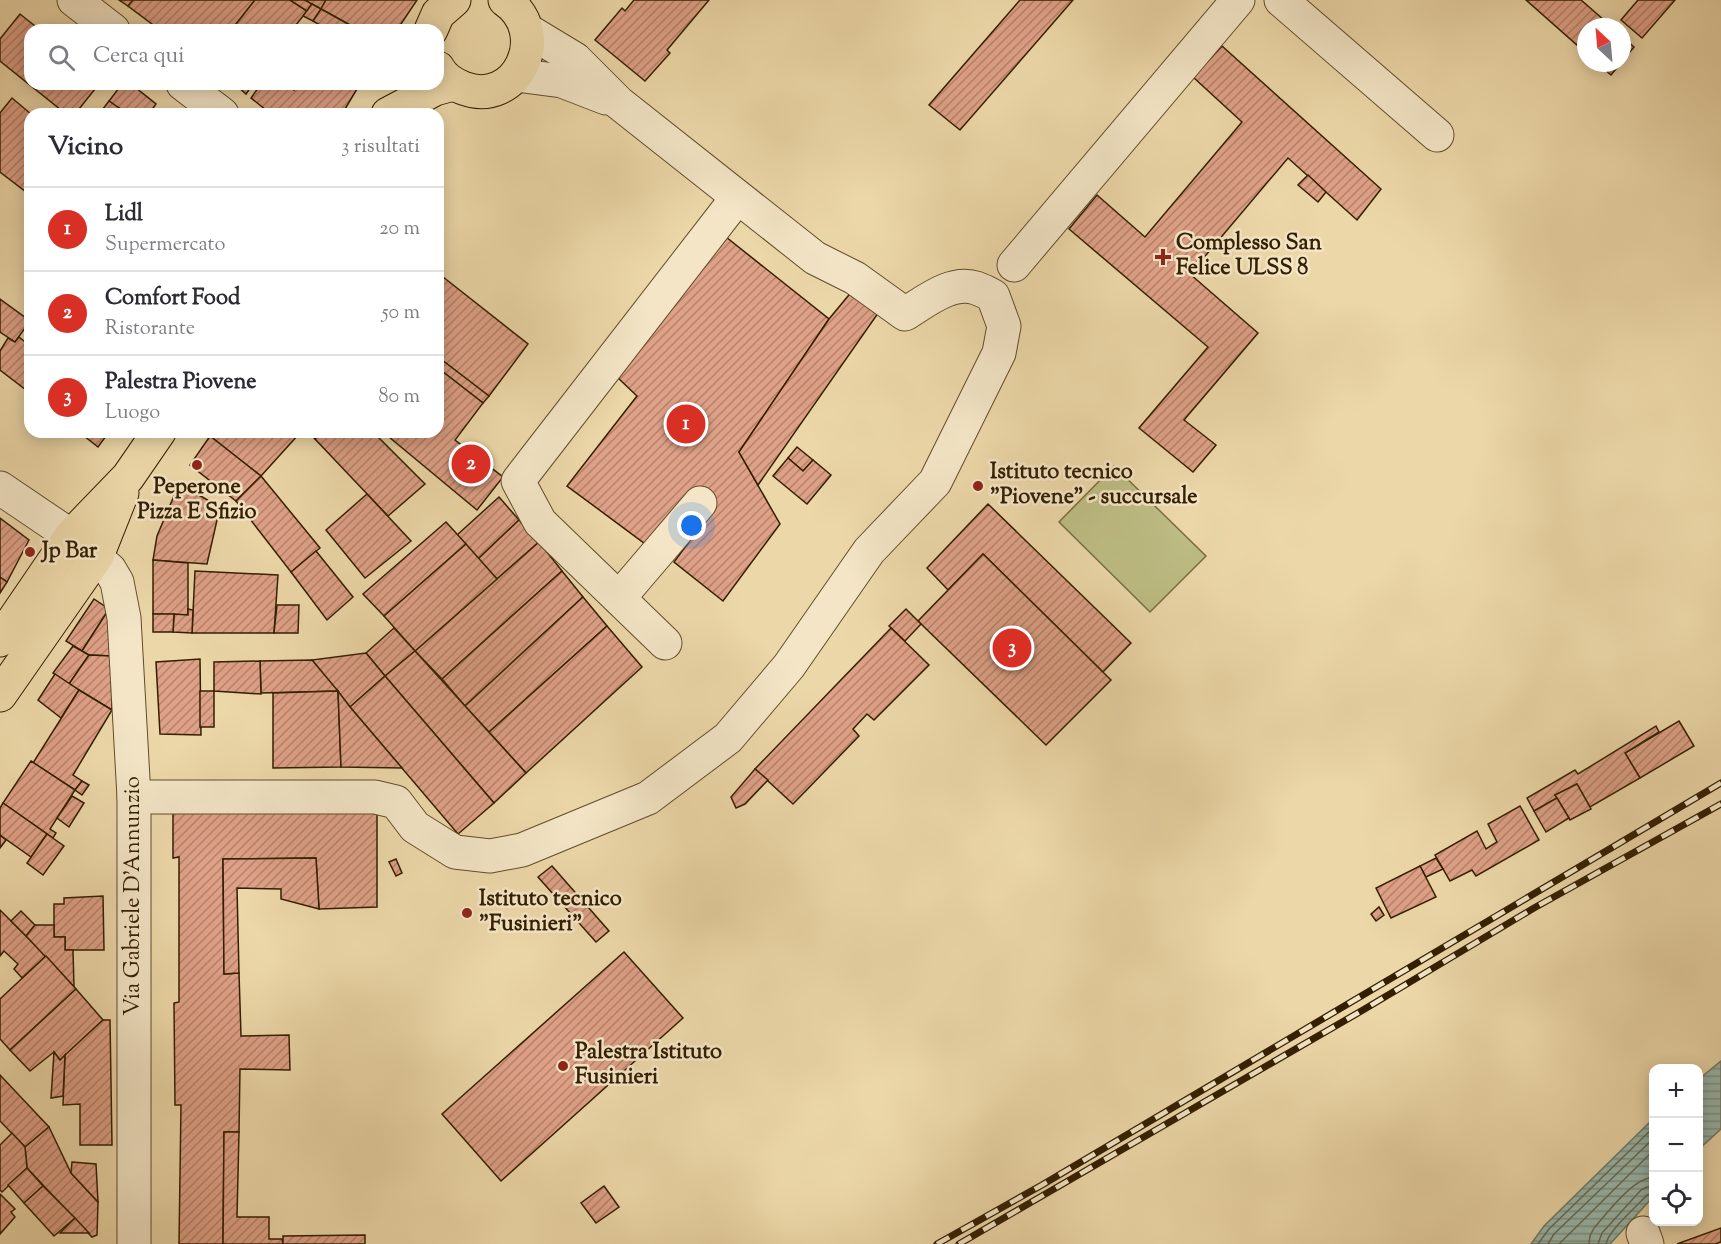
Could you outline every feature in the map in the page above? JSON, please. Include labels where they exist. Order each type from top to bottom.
[{"type":"main road","points":[[434,24],[438,14],[454,0]]},
{"type":"main road","points":[[446,76],[473,90],[493,89],[506,84],[516,75],[527,54],[529,42],[527,30],[516,9],[506,0]]},
{"type":"main road","points":[[381,108],[391,90]]},
{"type":"main road","points":[[399,108],[433,90]]},
{"type":"main road","points":[[0,640],[71,537],[128,477],[155,438]]},
{"type":"main road","points":[[0,695],[97,556],[128,477]]},
{"type":"street","points":[[74,0],[105,24]]},
{"type":"street","points":[[1014,265],[1238,0]]},
{"type":"street","points":[[1281,0],[1437,135]]},
{"type":"street","points":[[134,797],[375,797],[396,802],[415,827],[455,852],[490,856],[522,850],[648,798],[728,738],[789,666],[869,551],[935,482],[999,354],[1004,326],[993,296],[974,287],[955,287],[905,314],[855,278],[815,258],[619,103],[575,59],[527,30]]},
{"type":"street","points":[[516,75],[562,81],[619,103]]},
{"type":"street","points":[[191,90],[214,108]]},
{"type":"street","points":[[665,643],[540,522],[518,481],[737,198]]},
{"type":"street","name":"Via Gabriele D'Annunzio","points":[[0,488],[97,556],[117,582],[124,618],[134,797],[134,1244]]},
{"type":"street","points":[[619,598],[700,503]]},
{"type":"green space","points":[[1114,466],[1206,556],[1150,612],[1059,522]]},
{"type":"water","points":[[1721,1061],[1721,1129],[1703,1145],[1703,1118],[1703,1076]]},
{"type":"water","points":[[1649,1123],[1649,1201],[1610,1244],[1531,1244],[1544,1226]]},
{"type":"building","points":[[119,0],[133,0],[128,6]]},
{"type":"building","points":[[133,0],[255,0],[236,24],[152,24],[128,6]]},
{"type":"building","points":[[255,0],[290,0],[307,11],[297,24],[236,24]]},
{"type":"building","points":[[290,0],[305,0],[312,4],[307,11]]},
{"type":"building","points":[[305,0],[326,0],[321,9]]},
{"type":"building","points":[[326,0],[417,0],[401,24],[348,24],[321,9]]},
{"type":"building","points":[[634,0],[709,0],[667,50],[670,53],[645,81],[595,40],[622,8],[625,11]]},
{"type":"building","points":[[1020,0],[1073,0],[960,130],[929,105]]},
{"type":"building","points":[[1526,0],[1581,0],[1602,18],[1577,18],[1577,45]]},
{"type":"building","points":[[1638,0],[1675,0],[1642,38],[1631,29],[1631,18],[1623,18]]},
{"type":"building","points":[[312,4],[321,9],[313,21],[303,16]]},
{"type":"building","points":[[321,9],[348,24],[318,24],[313,21]]},
{"type":"building","points":[[20,14],[32,24],[24,24],[24,80],[0,61],[0,39]]},
{"type":"building","points":[[1222,46],[1381,189],[1357,220],[1288,158],[1190,274],[1258,333],[1184,420],[1216,445],[1193,472],[1139,428],[1208,347],[1069,229],[1097,195],[1145,237],[1242,122],[1193,77]]},
{"type":"building","points":[[36,90],[94,90],[80,108],[59,108]]},
{"type":"building","points":[[117,90],[138,90],[156,104],[153,108],[118,108],[109,101]]},
{"type":"building","points":[[257,90],[356,90],[346,108],[264,108],[251,98]]},
{"type":"building","points":[[12,98],[24,108],[24,190],[0,172],[0,113]]},
{"type":"building","points":[[109,101],[119,108],[104,108]]},
{"type":"building","points":[[1308,175],[1326,192],[1318,202],[1298,185]]},
{"type":"building","points":[[726,237],[829,319],[739,452],[780,524],[723,601],[674,562],[714,508],[648,546],[567,486],[637,396],[617,377]]},
{"type":"building","points":[[444,278],[528,344],[489,396],[444,362]]},
{"type":"building","points":[[853,290],[881,309],[758,485],[739,452],[829,319]]},
{"type":"building","points":[[0,299],[24,317],[24,329],[15,342],[0,332]]},
{"type":"building","points":[[19,337],[24,341],[24,388],[0,370],[0,351],[8,338],[15,342]]},
{"type":"building","points":[[444,362],[489,396],[483,403],[444,373]]},
{"type":"building","points":[[444,373],[483,403],[455,440],[503,477],[477,510],[390,438],[444,438]]},
{"type":"building","points":[[87,438],[105,438],[98,447]]},
{"type":"building","points":[[209,438],[213,438],[261,476],[236,501],[190,465]]},
{"type":"building","points":[[213,438],[295,438],[261,476]]},
{"type":"building","points":[[379,438],[425,484],[388,516],[315,439]]},
{"type":"building","points":[[797,447],[813,460],[803,471],[788,458]]},
{"type":"building","points":[[788,458],[803,471],[813,460],[831,475],[807,504],[773,476]]},
{"type":"building","points":[[261,476],[320,548],[291,572],[236,501]]},
{"type":"building","points":[[179,484],[220,507],[207,564],[153,560],[157,536]]},
{"type":"building","points":[[367,494],[411,541],[365,578],[326,530]]},
{"type":"building","points":[[499,497],[519,520],[478,559],[457,535]]},
{"type":"building","points":[[988,504],[1131,643],[1103,672],[983,554],[948,590],[927,568]]},
{"type":"building","points":[[0,518],[29,540],[7,582],[0,577]]},
{"type":"building","points":[[519,520],[539,542],[497,579],[478,559]]},
{"type":"building","points":[[446,522],[466,544],[384,616],[363,594]]},
{"type":"building","points":[[539,542],[562,571],[442,679],[415,651]]},
{"type":"building","points":[[466,544],[497,579],[415,651],[384,616]]},
{"type":"building","points":[[316,551],[353,597],[327,620],[291,572]]},
{"type":"building","points":[[983,554],[1111,680],[1046,745],[918,621]]},
{"type":"building","points":[[153,560],[188,563],[188,615],[153,614]]},
{"type":"building","points":[[195,571],[278,575],[274,633],[192,633]]},
{"type":"building","points":[[562,571],[583,597],[465,706],[442,679]]},
{"type":"building","points":[[0,577],[7,582],[0,593]]},
{"type":"building","points":[[583,597],[607,626],[489,732],[465,706]]},
{"type":"building","points":[[94,599],[109,609],[82,651],[66,641]]},
{"type":"building","points":[[277,605],[299,605],[298,633],[274,633]]},
{"type":"building","points":[[109,609],[111,656],[89,655],[82,651]]},
{"type":"building","points":[[188,609],[193,610],[192,633],[173,632],[174,614],[188,615]]},
{"type":"building","points":[[906,609],[921,624],[905,641],[889,626]]},
{"type":"building","points":[[153,614],[174,614],[173,632],[153,632]]},
{"type":"building","points":[[607,626],[642,667],[526,773],[489,732]]},
{"type":"building","points":[[394,628],[415,651],[385,676],[366,653]]},
{"type":"building","points":[[891,628],[929,665],[874,720],[867,714],[853,729],[859,736],[793,804],[755,769]]},
{"type":"building","points":[[73,646],[89,655],[69,684],[53,673]]},
{"type":"building","points":[[415,651],[526,773],[494,803],[385,676]]},
{"type":"building","points":[[366,653],[385,676],[350,707],[312,660]]},
{"type":"building","points":[[89,655],[111,656],[112,710],[69,684]]},
{"type":"building","points":[[200,659],[201,735],[160,734],[156,662]]},
{"type":"building","points":[[312,660],[338,691],[261,693],[260,661]]},
{"type":"building","points":[[260,661],[261,694],[214,691],[214,662]]},
{"type":"building","points":[[55,674],[79,690],[61,718],[38,700]]},
{"type":"building","points":[[385,676],[494,803],[458,834],[350,707]]},
{"type":"building","points":[[79,690],[112,710],[73,775],[82,781],[75,790],[33,763]]},
{"type":"building","points":[[200,691],[214,691],[214,727],[200,727]]},
{"type":"building","points":[[338,691],[341,767],[273,768],[273,693]]},
{"type":"building","points":[[338,691],[350,707],[402,768],[341,767]]},
{"type":"building","points":[[1679,721],[1694,746],[1640,778],[1625,753]]},
{"type":"building","points":[[1656,726],[1659,732],[1625,753],[1640,778],[1590,807],[1577,784],[1555,795],[1557,798],[1534,811],[1527,798],[1575,770],[1578,774]]},
{"type":"building","points":[[31,761],[75,790],[50,829],[56,833],[53,838],[3,803]]},
{"type":"building","points":[[755,769],[768,780],[745,804],[736,808],[731,797]]},
{"type":"building","points":[[82,781],[89,785],[82,795],[75,790]]},
{"type":"building","points":[[1577,784],[1591,809],[1570,820],[1555,795]]},
{"type":"building","points":[[72,796],[84,803],[69,827],[57,818]]},
{"type":"building","points":[[1557,798],[1569,818],[1546,832],[1534,811]]},
{"type":"building","points":[[3,803],[47,834],[31,857],[0,835],[0,808]]},
{"type":"building","points":[[1520,806],[1539,840],[1476,876],[1472,870],[1450,881],[1435,855],[1477,831],[1486,849],[1497,842],[1488,824]]},
{"type":"building","points":[[173,812],[377,813],[377,907],[319,909],[316,858],[223,859],[224,974],[239,973],[241,1036],[289,1035],[290,1070],[240,1069],[239,1132],[224,1132],[223,1244],[179,1244],[181,1105],[175,1105],[174,1003],[179,1002],[179,857],[173,858]]},
{"type":"building","points":[[47,834],[64,846],[43,875],[27,863]]},
{"type":"building","points":[[0,835],[6,840],[0,848]]},
{"type":"building","points":[[316,858],[319,909],[281,899],[281,889],[237,888],[239,973],[224,974],[223,859]]},
{"type":"building","points":[[1436,858],[1443,869],[1426,877],[1420,866]]},
{"type":"building","points":[[396,859],[402,873],[396,876],[389,862]]},
{"type":"building","points":[[552,866],[609,931],[596,942],[538,877]]},
{"type":"building","points":[[1420,866],[1436,897],[1391,918],[1376,888]]},
{"type":"building","points":[[103,896],[104,950],[65,950],[65,937],[54,937],[54,904],[64,904],[64,898]]},
{"type":"building","points":[[1379,907],[1384,915],[1376,921],[1371,914]]},
{"type":"building","points":[[0,910],[46,956],[22,978],[14,969],[18,964],[4,951],[0,956]]},
{"type":"building","points":[[21,911],[35,925],[26,936],[11,921]]},
{"type":"building","points":[[35,925],[54,925],[54,937],[65,937],[65,950],[73,950],[74,987],[26,936]]},
{"type":"building","name":"Palestra Istituto Fusinieri","points":[[624,952],[683,1018],[501,1181],[442,1114]]},
{"type":"building","points":[[46,956],[76,989],[10,1050],[0,1039],[0,999]]},
{"type":"building","points":[[76,989],[103,1020],[60,1060],[54,1052],[30,1071],[10,1050]]},
{"type":"building","points":[[103,1020],[110,1020],[112,1145],[80,1145],[80,1104],[63,1105],[65,1055]]},
{"type":"building","points":[[54,1052],[60,1060],[65,1055],[63,1096],[51,1098]]},
{"type":"building","points":[[0,1075],[49,1127],[25,1147],[0,1121]]},
{"type":"building","points":[[49,1127],[71,1173],[98,1202],[97,1235],[92,1237],[27,1168],[25,1147]]},
{"type":"building","points":[[224,1132],[239,1132],[237,1217],[269,1217],[269,1239],[282,1239],[283,1244],[223,1244]]},
{"type":"building","points":[[12,1133],[25,1147],[27,1168],[2,1192],[0,1190],[0,1145]]},
{"type":"building","points":[[72,1162],[96,1164],[98,1202],[71,1173]]},
{"type":"building","points":[[27,1168],[43,1186],[24,1203],[8,1185]]},
{"type":"building","points":[[43,1186],[75,1218],[54,1236],[24,1203]]},
{"type":"building","points":[[604,1186],[619,1207],[596,1223],[581,1203]]},
{"type":"building","points":[[0,1194],[15,1209],[11,1212],[15,1217],[0,1234]]},
{"type":"building","points":[[75,1218],[89,1233],[60,1233]]},
{"type":"building","points":[[1721,1228],[1721,1242],[1677,1244]]},
{"type":"building","points":[[365,1235],[365,1244],[283,1244],[283,1236]]},
{"type":"railway","points":[[937,1244],[1042,1185],[1721,783]]},
{"type":"railway","points":[[959,1244],[1534,908],[1721,804]]},
{"type":"place","name":"Complesso San Felice ULSS 8","points":[[1163,257]]},
{"type":"place","name":"Lidl","points":[[686,424]]},
{"type":"place","name":"Comfort Food","points":[[471,464]]},
{"type":"place","name":"Peperone Pizza E Sfizio","points":[[197,465]]},
{"type":"place","name":"Istituto tecnico \"Piovene\" - succursale","points":[[978,486]]},
{"type":"place","name":"Jp Bar","points":[[30,552]]},
{"type":"place","name":"Palestra Piovene","points":[[1012,648]]},
{"type":"place","name":"Istituto tecnico \"Fusinieri\"","points":[[467,913]]},
{"type":"place","name":"Palestra Istituto Fusinieri","points":[[563,1066]]}]
